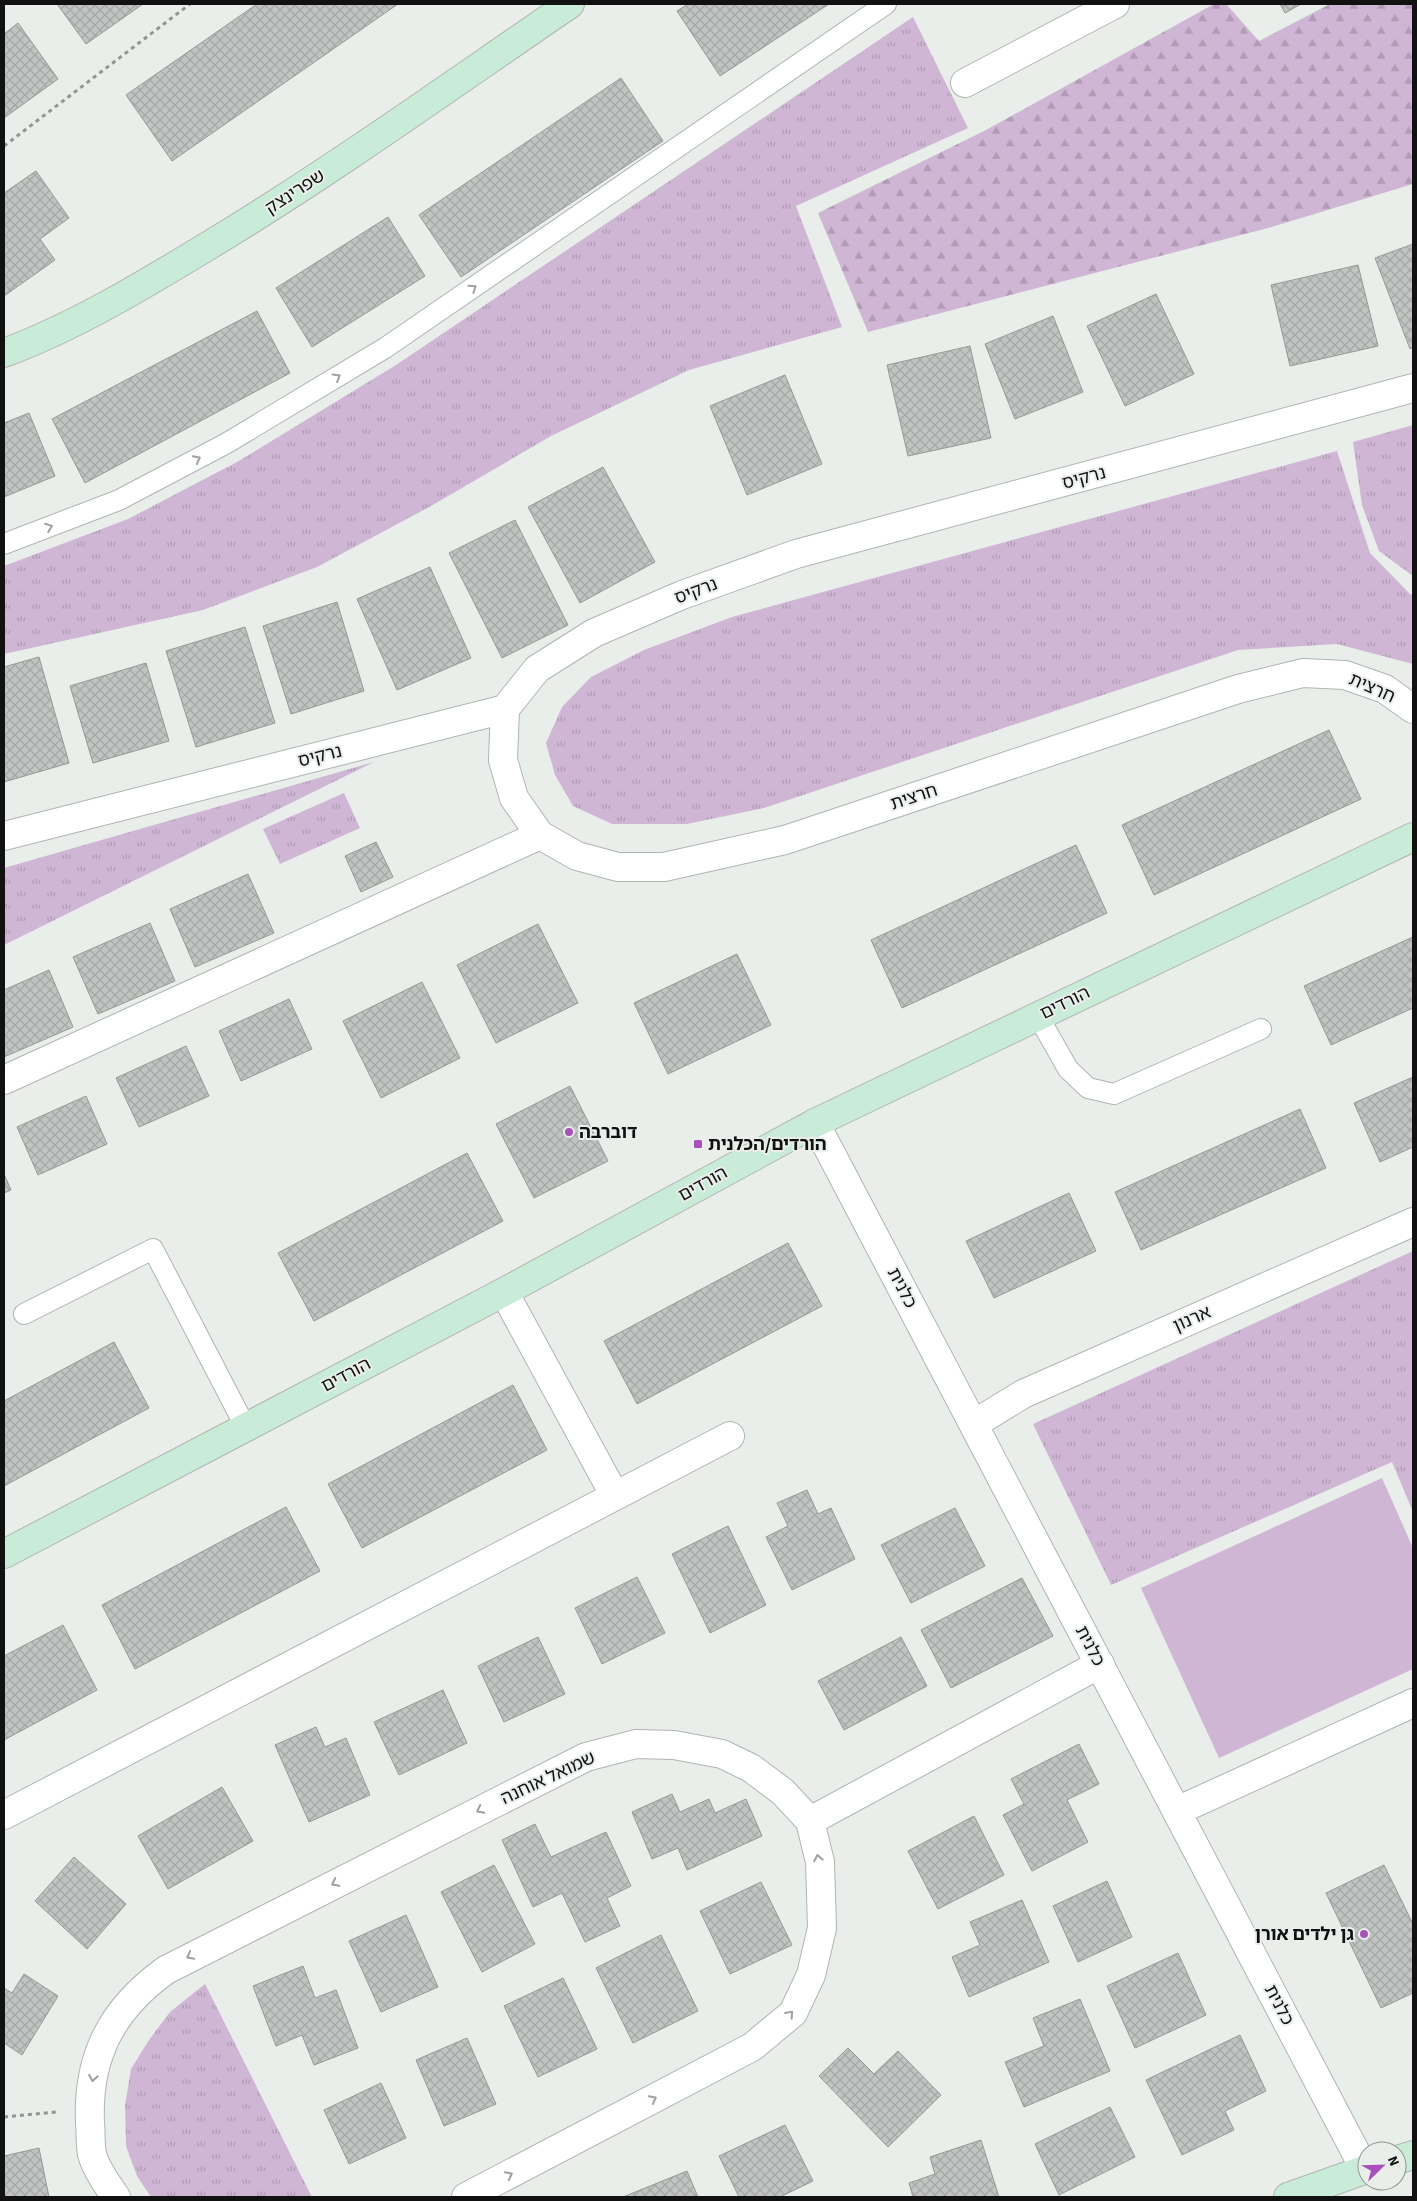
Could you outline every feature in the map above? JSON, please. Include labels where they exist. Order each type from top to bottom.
[{"type":"street","name":"שפרינצק","points":[[4,353],[46,337],[140,288],[288,198],[570,4]]},
{"type":"street","points":[[966,83],[1115,4]]},
{"type":"street","name":"נרקיס","points":[[4,836],[505,709],[537,669],[594,633],[682,595],[788,557],[1413,388]]},
{"type":"street","name":"חרצית","points":[[505,709],[503,760],[514,798],[540,835],[577,856],[618,867],[664,867],[786,840],[1238,689],[1303,673],[1345,675],[1385,689],[1413,709]]},
{"type":"street","points":[[4,1080],[540,835]]},
{"type":"street","name":"הורדים","points":[[4,1554],[504,1292],[816,1123],[1413,837]]},
{"type":"street","name":"כלנית","points":[[816,1123],[1357,2153]]},
{"type":"street","name":"ארנון","points":[[974,1424],[1023,1394],[1413,1222]]},
{"type":"street","points":[[504,1292],[615,1496]]},
{"type":"street","points":[[4,1815],[730,1436]]},
{"type":"street","points":[[810,1821],[1100,1664]]},
{"type":"street","points":[[1177,1811],[1413,1703]]},
{"type":"street","name":"שמואל אוחנה","points":[[116,2197],[92,2154],[90,2110],[96,2057],[116,2018],[145,1984],[166,1970],[586,1757],[636,1744],[674,1745],[722,1754],[751,1768],[783,1792],[810,1821],[820,1862],[822,1928],[811,1975],[793,2013],[752,2047],[466,2197]]},
{"type":"street","points":[[1288,2197],[1357,2173]]},
{"type":"lane","points":[[4,544],[119,500],[227,443],[385,348],[886,4]]},
{"type":"lane","points":[[1038,1016],[1068,1070],[1088,1088],[1114,1094],[1261,1029]]},
{"type":"lane","points":[[24,1314],[153,1249],[246,1428]]},
{"type":"path","points":[[4,146],[190,4]]},
{"type":"path","points":[[4,2117],[90,2110]]},
{"type":"green space","points":[[1214,4],[1226,4],[1259,41],[1330,4],[1413,4],[1413,184],[1268,228],[868,332],[818,213],[986,130]]},
{"type":"green space","points":[[913,17],[968,128],[796,206],[842,327],[689,370],[551,436],[431,506],[317,567],[203,610],[4,654],[4,566],[128,519],[237,462],[396,365]]},
{"type":"green space","points":[[1413,425],[1413,576],[1379,551],[1362,505],[1353,442]]},
{"type":"green space","points":[[1337,451],[1370,553],[1413,595],[1413,664],[1337,644],[1238,650],[764,808],[687,824],[612,824],[573,806],[555,775],[546,743],[562,707],[591,677],[644,650],[732,617]]},
{"type":"green space","points":[[374,762],[4,945],[4,868]]},
{"type":"green space","points":[[344,793],[360,828],[280,864],[263,829]]},
{"type":"green space","points":[[1413,1251],[1413,1512],[1392,1462],[1111,1585],[1033,1424]]},
{"type":"green space","points":[[1382,1478],[1413,1548],[1413,1669],[1219,1758],[1141,1588]]},
{"type":"green space","points":[[205,1984],[312,2197],[151,2197],[137,2176],[126,2146],[125,2105],[131,2069],[149,2040],[170,2012]]},
{"type":"building","points":[[57,4],[143,4],[86,44]]},
{"type":"building","points":[[257,4],[398,4],[172,161],[126,95]]},
{"type":"building","points":[[688,4],[829,4],[720,76],[677,11]]},
{"type":"building","points":[[1280,4],[1301,4],[1285,13]]},
{"type":"building","points":[[18,23],[58,79],[4,118],[4,34]]},
{"type":"building","points":[[621,78],[663,141],[461,277],[419,215]]},
{"type":"building","points":[[36,171],[69,218],[40,239],[55,260],[4,296],[4,193]]},
{"type":"building","points":[[388,217],[425,276],[312,347],[276,288]]},
{"type":"building","points":[[1413,244],[1413,347],[1410,349],[1375,258]]},
{"type":"building","points":[[1358,265],[1378,346],[1290,366],[1271,285]]},
{"type":"building","points":[[1156,294],[1194,374],[1125,406],[1087,326]]},
{"type":"building","points":[[257,311],[290,373],[85,483],[52,419]]},
{"type":"building","points":[[1053,316],[1083,392],[1015,419],[985,344]]},
{"type":"building","points":[[970,346],[991,438],[908,456],[887,365]]},
{"type":"building","points":[[785,375],[822,464],[747,495],[710,406]]},
{"type":"building","points":[[29,413],[55,476],[4,497],[4,423]]},
{"type":"building","points":[[603,467],[655,562],[580,603],[528,507]]},
{"type":"building","points":[[515,520],[568,625],[502,658],[449,553]]},
{"type":"building","points":[[430,567],[471,658],[397,690],[357,599]]},
{"type":"building","points":[[337,602],[364,691],[291,714],[263,626]]},
{"type":"building","points":[[245,627],[275,723],[196,747],[166,651]]},
{"type":"building","points":[[39,657],[69,763],[4,782],[4,667]]},
{"type":"building","points":[[146,663],[169,741],[93,763],[70,686]]},
{"type":"building","points":[[1329,730],[1361,799],[1154,895],[1122,825]]},
{"type":"building","points":[[376,842],[393,877],[361,892],[345,856]]},
{"type":"building","points":[[1076,845],[1107,913],[902,1008],[871,940]]},
{"type":"building","points":[[248,874],[274,933],[195,967],[170,909]]},
{"type":"building","points":[[150,923],[175,981],[98,1014],[73,957]]},
{"type":"building","points":[[538,924],[578,1003],[496,1043],[457,965]]},
{"type":"building","points":[[1413,937],[1413,1008],[1331,1045],[1304,986]]},
{"type":"building","points":[[737,954],[771,1025],[668,1074],[634,1003]]},
{"type":"building","points":[[49,970],[73,1027],[4,1057],[4,990]]},
{"type":"building","points":[[422,982],[460,1058],[381,1098],[343,1021]]},
{"type":"building","points":[[289,999],[312,1049],[241,1081],[219,1031]]},
{"type":"building","points":[[186,1046],[209,1096],[139,1127],[116,1078]]},
{"type":"building","points":[[1413,1077],[1413,1147],[1380,1162],[1354,1103]]},
{"type":"building","points":[[570,1086],[608,1161],[534,1198],[496,1124]]},
{"type":"building","points":[[86,1096],[107,1144],[38,1175],[17,1127]]},
{"type":"building","points":[[1300,1109],[1326,1168],[1141,1250],[1115,1192]]},
{"type":"building","points":[[467,1153],[503,1221],[314,1321],[278,1253]]},
{"type":"building","points":[[4,1174],[11,1190],[4,1193]]},
{"type":"building","points":[[1069,1193],[1096,1251],[994,1298],[966,1241]]},
{"type":"building","points":[[788,1243],[822,1306],[637,1404],[604,1341]]},
{"type":"building","points":[[114,1342],[149,1408],[4,1486],[4,1401]]},
{"type":"building","points":[[513,1385],[547,1450],[362,1548],[328,1484]]},
{"type":"building","points":[[807,1490],[818,1514],[831,1508],[855,1559],[792,1590],[766,1537],[788,1526],[777,1503]]},
{"type":"building","points":[[286,1507],[320,1571],[135,1669],[102,1605]]},
{"type":"building","points":[[955,1508],[985,1566],[911,1603],[881,1545]]},
{"type":"building","points":[[728,1526],[766,1605],[710,1633],[672,1554]]},
{"type":"building","points":[[637,1577],[665,1633],[602,1664],[575,1608]]},
{"type":"building","points":[[1022,1578],[1053,1636],[951,1688],[921,1630]]},
{"type":"building","points":[[63,1625],[97,1690],[4,1740],[4,1656]]},
{"type":"building","points":[[538,1637],[565,1694],[504,1722],[478,1666]]},
{"type":"building","points":[[901,1637],[927,1686],[844,1730],[818,1681]]},
{"type":"building","points":[[443,1690],[467,1743],[399,1775],[374,1722]]},
{"type":"building","points":[[316,1727],[325,1747],[346,1738],[370,1795],[309,1822],[275,1745]]},
{"type":"building","points":[[1079,1744],[1099,1784],[1067,1800],[1088,1842],[1032,1871],[1003,1815],[1024,1804],[1011,1779]]},
{"type":"building","points":[[222,1787],[253,1841],[168,1889],[138,1836]]},
{"type":"building","points":[[672,1794],[680,1812],[709,1799],[715,1813],[746,1799],[762,1836],[687,1870],[678,1848],[652,1859],[632,1812]]},
{"type":"building","points":[[974,1816],[1004,1875],[938,1909],[908,1851]]},
{"type":"building","points":[[535,1824],[551,1857],[606,1832],[631,1886],[607,1898],[620,1926],[585,1942],[562,1893],[533,1907],[502,1840]]},
{"type":"building","points":[[74,1857],[126,1904],[87,1949],[35,1901]]},
{"type":"building","points":[[494,1865],[535,1944],[482,1972],[441,1892]]},
{"type":"building","points":[[1384,1865],[1413,1924],[1413,1993],[1381,2008],[1326,1893]]},
{"type":"building","points":[[1107,1881],[1132,1937],[1078,1962],[1053,1906]]},
{"type":"building","points":[[761,1882],[792,1945],[730,1974],[700,1911]]},
{"type":"building","points":[[1022,1900],[1049,1962],[969,1997],[952,1957],[980,1945],[970,1922]]},
{"type":"building","points":[[406,1915],[438,1987],[381,2012],[349,1941]]},
{"type":"building","points":[[661,1935],[698,2011],[633,2043],[596,1968]]},
{"type":"building","points":[[1178,1953],[1206,2015],[1135,2048],[1107,1986]]},
{"type":"building","points":[[303,1966],[315,1998],[336,1990],[358,2048],[314,2065],[302,2035],[276,2046],[253,1986]]},
{"type":"building","points":[[24,1974],[58,1996],[22,2055],[4,2043],[4,1988],[12,1993]]},
{"type":"building","points":[[563,1978],[597,2049],[538,2077],[504,2006]]},
{"type":"building","points":[[1080,1999],[1110,2071],[1024,2107],[1005,2062],[1044,2046],[1033,2018]]},
{"type":"building","points":[[1240,2035],[1266,2091],[1225,2111],[1234,2130],[1182,2155],[1146,2080]]},
{"type":"building","points":[[467,2038],[496,2104],[444,2126],[416,2060]]},
{"type":"building","points":[[848,2048],[874,2074],[898,2051],[941,2095],[888,2147],[819,2076]]},
{"type":"building","points":[[381,2083],[406,2138],[349,2164],[324,2110]]},
{"type":"building","points":[[1110,2107],[1135,2157],[1059,2195],[1035,2144]]},
{"type":"building","points":[[785,2125],[813,2181],[780,2197],[739,2197],[719,2156]]},
{"type":"building","points":[[981,2140],[999,2197],[913,2197],[909,2183],[935,2174],[930,2157]]},
{"type":"building","points":[[39,2148],[49,2197],[4,2197],[4,2156]]},
{"type":"building","points":[[687,2171],[698,2197],[623,2197]]},
{"type":"place","name":"דוברבה","points":[[569,1132]]},
{"type":"place","name":"הורדים/הכלנית","points":[[698,1144]]},
{"type":"place","name":"גן ילדים אורן","points":[[1364,1934]]}]
